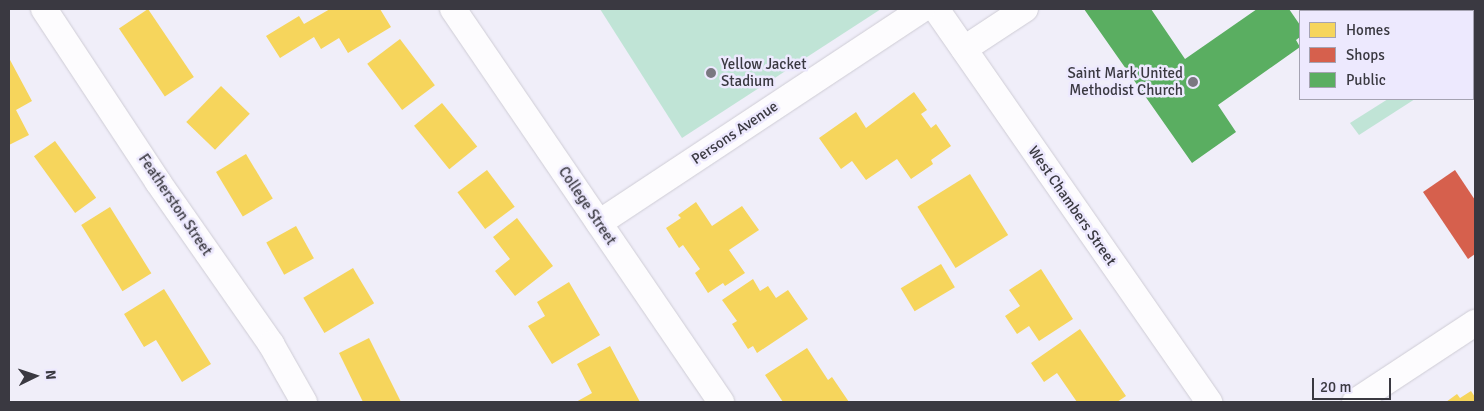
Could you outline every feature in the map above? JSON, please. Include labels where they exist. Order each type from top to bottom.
[{"type":"street","name":"Featherston Street","points":[[44,9],[158,182],[271,344],[304,402]]},
{"type":"street","name":"College Street","points":[[453,9],[722,402]]},
{"type":"street","name":"Persons Avenue","points":[[599,223],[922,9]]},
{"type":"street","name":"West Chambers Street","points":[[936,9],[1209,402]]},
{"type":"street","points":[[964,49],[1025,9]]},
{"type":"street","points":[[1355,402],[1475,323]]},
{"type":"green space","name":"Yellow Jacket Stadium","points":[[600,9],[881,9],[682,138]]},
{"type":"green space","points":[[1386,100],[1413,100],[1359,135],[1350,123]]},
{"type":"building: Homes","points":[[148,9],[194,77],[165,97],[119,29]]},
{"type":"building: Homes","points":[[330,9],[380,9],[391,27],[348,53],[339,38],[321,49],[314,37],[280,58],[266,36],[299,16],[304,24]]},
{"type":"building: Homes","points":[[400,39],[435,85],[402,110],[367,64]]},
{"type":"building: Homes","points":[[9,58],[32,101],[16,110],[29,135],[9,145]]},
{"type":"building: Homes","points":[[221,86],[250,114],[215,150],[186,122]]},
{"type":"building: Homes","points":[[914,92],[927,110],[921,114],[931,128],[936,124],[951,146],[931,160],[933,164],[911,179],[897,159],[866,180],[852,161],[841,169],[819,138],[856,112],[866,128]]},
{"type":"building: Homes","points":[[442,103],[477,147],[449,169],[414,126]]},
{"type":"building: Homes","points":[[55,141],[96,198],[75,213],[34,156]]},
{"type":"building: Homes","points":[[246,154],[273,199],[243,217],[216,172]]},
{"type":"building: Homes","points":[[487,170],[515,207],[485,229],[457,192]]},
{"type":"building: Homes","points":[[970,174],[1008,235],[956,268],[917,207]]},
{"type":"building: Homes","points":[[696,202],[712,226],[742,206],[759,230],[729,250],[745,273],[725,286],[723,283],[708,293],[695,273],[700,269],[683,245],[679,248],[666,228],[681,218],[678,215]]},
{"type":"building: Homes","points":[[110,207],[151,273],[123,291],[81,225]]},
{"type":"building: Homes","points":[[517,218],[553,266],[515,296],[495,271],[510,259],[493,237]]},
{"type":"building: Homes","points":[[296,226],[314,258],[284,275],[266,242]]},
{"type":"building: Homes","points":[[941,264],[955,287],[915,311],[901,288]]},
{"type":"building: Homes","points":[[353,268],[374,303],[324,333],[303,298]]},
{"type":"building: Homes","points":[[1041,269],[1073,319],[1039,341],[1029,326],[1017,334],[1005,316],[1020,306],[1009,290]]},
{"type":"building: Homes","points":[[753,279],[760,291],[768,286],[776,298],[788,290],[808,319],[757,353],[753,346],[748,349],[732,324],[737,321],[722,300]]},
{"type":"building: Homes","points":[[569,282],[600,335],[552,364],[528,326],[545,316],[537,302]]},
{"type":"building: Homes","points":[[164,289],[211,364],[182,382],[156,340],[144,347],[124,314]]},
{"type":"building: Homes","points":[[1080,329],[1126,396],[1117,402],[1077,402],[1057,373],[1044,382],[1031,363]]},
{"type":"building: Homes","points":[[369,338],[401,402],[363,402],[339,353]]},
{"type":"building: Homes","points":[[610,346],[640,402],[576,402],[592,393],[577,364]]},
{"type":"building: Homes","points":[[807,348],[828,380],[832,377],[849,402],[783,402],[765,375]]},
{"type":"building: Homes","points":[[1471,391],[1475,397],[1475,402],[1446,402],[1457,394],[1460,398]]},
{"type":"building: Shops","points":[[1455,170],[1475,200],[1475,254],[1468,259],[1423,192]]},
{"type":"building: Public","name":"Saint Mark United Methodist Church","points":[[1084,9],[1151,9],[1185,59],[1257,9],[1289,9],[1299,24],[1299,38],[1296,40],[1299,48],[1218,105],[1236,132],[1192,163]]},
{"type":"place","name":"Yellow Jacket Stadium","points":[[711,73]]},
{"type":"place","name":"Saint Mark United Methodist Church","points":[[1193,82]]}]
